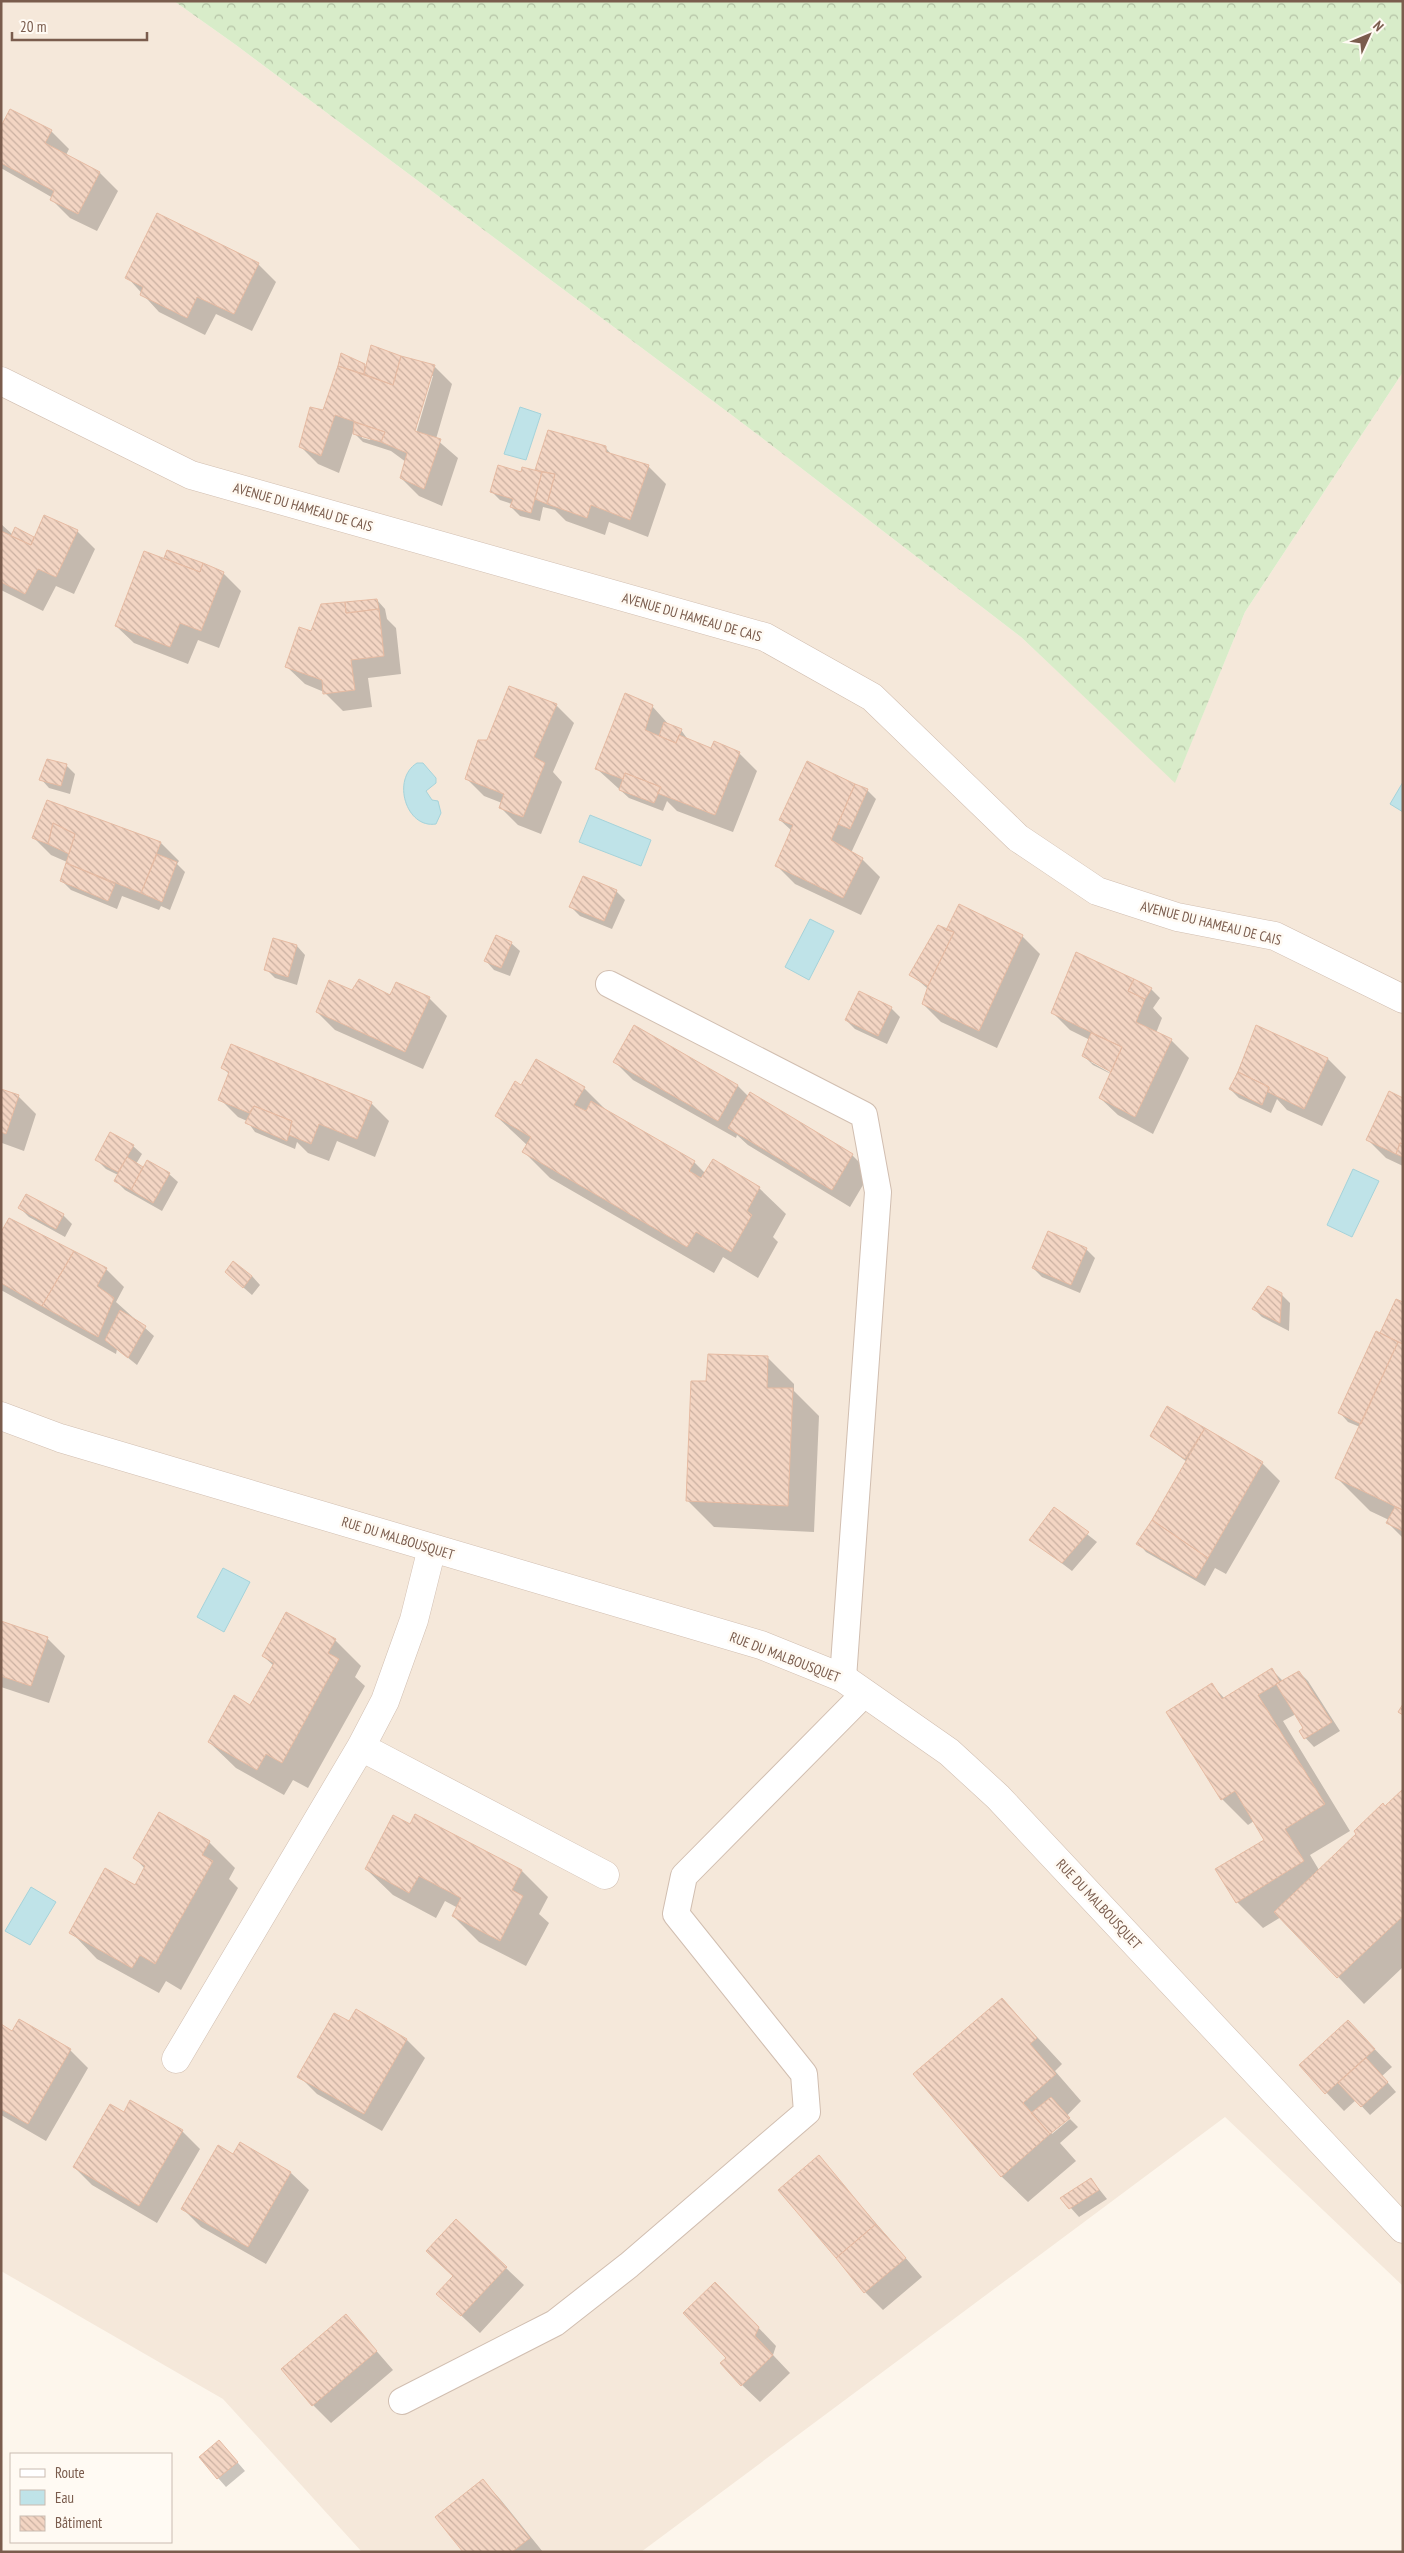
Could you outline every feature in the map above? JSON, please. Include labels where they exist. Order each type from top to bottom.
[{"type":"street","name":"AVENUE DU HAMEAU DE CAIS","points":[[1,381],[191,475],[765,637],[872,696],[1018,838],[1097,891],[1177,917],[1275,936],[1403,999]]},
{"type":"street","name":"RUE DU MALBOUSQUET","points":[[1,1416],[60,1438],[761,1646],[843,1678],[949,1752],[998,1797],[1403,2229]]},
{"type":"street","points":[[176,2059],[361,1747],[389,1692],[414,1620],[432,1548]]},
{"type":"street","points":[[361,1747],[605,1875]]},
{"type":"lane","points":[[609,984],[864,1115],[878,1192],[843,1678]]},
{"type":"lane","points":[[402,2401],[555,2323],[629,2265],[807,2112],[804,2074],[676,1914],[684,1876],[865,1693]]},
{"type":"shaded area","points":[[1,1],[174,1],[236,45],[745,425],[1021,637],[1175,782],[1245,612],[1403,372],[1403,2286],[1225,2117],[641,2552],[362,2552],[223,2399],[1,2271]]},
{"type":"green space","points":[[174,1],[1403,1],[1403,372],[1245,612],[1175,783],[1021,637],[745,425],[236,45]]},
{"type":"water","points":[[520,407],[541,414],[526,460],[504,454]]},
{"type":"water","points":[[417,763],[423,763],[436,778],[436,783],[426,791],[432,800],[438,801],[441,813],[436,824],[426,823],[417,819],[410,811],[406,801],[404,791],[405,780],[409,770]]},
{"type":"water","points":[[1403,782],[1403,812],[1390,804]]},
{"type":"water","points":[[590,815],[651,840],[641,866],[579,842]]},
{"type":"water","points":[[810,919],[834,931],[809,980],[785,967]]},
{"type":"water","points":[[1353,1169],[1379,1181],[1352,1237],[1327,1225]]},
{"type":"water","points":[[223,1568],[250,1582],[224,1632],[197,1617]]},
{"type":"water","points":[[31,1887],[56,1902],[30,1945],[5,1931]]},
{"type":"building","points":[[10,109],[52,130],[45,143],[100,172],[78,214],[50,200],[54,191],[1,163],[1,126]]},
{"type":"building","points":[[157,213],[259,263],[234,314],[197,297],[187,318],[140,295],[143,287],[125,278]]},
{"type":"building","points":[[371,345],[401,356],[393,385],[364,374]]},
{"type":"building","points":[[341,353],[365,364],[364,374],[338,366]]},
{"type":"building","points":[[401,356],[435,365],[415,431],[441,439],[424,489],[400,478],[407,453],[381,442],[385,432],[335,415],[321,456],[299,447],[310,407],[323,410],[338,366],[393,385]]},
{"type":"building","points":[[354,422],[385,432],[381,442],[353,434]]},
{"type":"building","points":[[548,430],[606,446],[606,452],[649,465],[630,520],[591,505],[587,518],[547,504],[555,474],[535,470]]},
{"type":"building","points":[[498,465],[521,472],[522,467],[542,472],[531,513],[510,507],[513,499],[490,492]]},
{"type":"building","points":[[542,472],[555,474],[547,504],[535,499]]},
{"type":"building","points":[[44,515],[78,530],[56,577],[38,569],[25,594],[1,582],[1,531],[31,545]]},
{"type":"building","points":[[15,527],[34,537],[31,545],[11,536]]},
{"type":"building","points":[[167,550],[203,563],[200,572],[164,558]]},
{"type":"building","points":[[144,551],[200,572],[203,563],[224,572],[201,631],[180,623],[170,647],[115,626]]},
{"type":"building","points":[[377,599],[379,609],[346,613],[345,602]]},
{"type":"building","points":[[345,602],[346,613],[379,609],[384,656],[351,660],[355,690],[323,694],[322,680],[285,667],[299,627],[311,631],[321,604]]},
{"type":"building","points":[[509,686],[557,704],[534,757],[545,763],[523,817],[499,808],[504,794],[465,779],[478,740],[487,740]]},
{"type":"building","points":[[625,693],[653,705],[645,730],[676,743],[679,735],[711,748],[714,741],[740,752],[715,815],[657,793],[661,787],[625,773],[623,779],[595,769]]},
{"type":"building","points":[[664,722],[682,729],[676,743],[659,736]]},
{"type":"building","points":[[47,759],[67,764],[61,786],[39,780]]},
{"type":"building","points":[[807,761],[855,784],[831,840],[863,858],[843,898],[775,866],[793,825],[779,820]]},
{"type":"building","points":[[625,773],[661,787],[654,803],[619,790]]},
{"type":"building","points":[[855,784],[868,789],[850,829],[838,824]]},
{"type":"building","points":[[47,800],[161,842],[141,893],[66,863],[75,834],[53,823],[48,844],[32,838]]},
{"type":"building","points":[[53,823],[75,834],[69,854],[48,844]]},
{"type":"building","points":[[157,854],[177,862],[162,902],[141,893]]},
{"type":"building","points":[[66,863],[115,884],[108,901],[60,881]]},
{"type":"building","points":[[583,876],[617,890],[604,921],[569,907]]},
{"type":"building","points":[[959,904],[1023,935],[979,1031],[922,1004],[928,986],[954,932],[946,930]]},
{"type":"building","points":[[938,925],[954,932],[928,986],[909,975]]},
{"type":"building","points":[[496,935],[512,942],[501,968],[484,961]]},
{"type":"building","points":[[273,938],[297,945],[288,977],[264,970]]},
{"type":"building","points":[[1076,952],[1134,979],[1128,991],[1145,999],[1136,1022],[1172,1039],[1135,1117],[1099,1098],[1122,1047],[1051,1013]]},
{"type":"building","points":[[359,979],[390,995],[396,982],[430,997],[405,1052],[316,1012],[329,980],[352,990]]},
{"type":"building","points":[[1134,979],[1152,988],[1145,999],[1128,991]]},
{"type":"building","points":[[859,991],[892,1007],[878,1036],[845,1020]]},
{"type":"building","points":[[634,1025],[738,1085],[718,1121],[613,1062]]},
{"type":"building","points":[[1256,1025],[1328,1058],[1304,1109],[1268,1092],[1269,1087],[1238,1072]]},
{"type":"building","points":[[1091,1033],[1122,1047],[1111,1072],[1082,1056]]},
{"type":"building","points":[[231,1044],[372,1102],[357,1139],[319,1124],[311,1144],[289,1135],[292,1121],[254,1106],[249,1113],[218,1100],[229,1072],[221,1068]]},
{"type":"building","points":[[536,1059],[585,1087],[574,1105],[586,1111],[591,1101],[695,1161],[689,1171],[701,1178],[713,1159],[760,1187],[747,1211],[752,1215],[731,1252],[696,1232],[687,1247],[522,1152],[531,1137],[495,1116],[515,1081],[521,1085]]},
{"type":"building","points":[[1238,1072],[1269,1087],[1262,1105],[1229,1089]]},
{"type":"building","points":[[1,1089],[19,1095],[6,1134],[1,1132]]},
{"type":"building","points":[[1389,1091],[1403,1098],[1403,1144],[1400,1143],[1396,1154],[1366,1140]]},
{"type":"building","points":[[750,1092],[853,1154],[832,1190],[728,1128]]},
{"type":"building","points":[[254,1106],[292,1121],[287,1141],[245,1123]]},
{"type":"building","points":[[110,1132],[134,1145],[118,1172],[95,1160]]},
{"type":"building","points":[[1400,1143],[1403,1144],[1403,1157],[1396,1154]]},
{"type":"building","points":[[127,1157],[143,1167],[131,1190],[114,1181]]},
{"type":"building","points":[[147,1160],[170,1173],[153,1203],[131,1190]]},
{"type":"building","points":[[26,1194],[64,1214],[56,1229],[18,1208]]},
{"type":"building","points":[[9,1218],[74,1251],[42,1306],[1,1283],[1,1232]]},
{"type":"building","points":[[1048,1231],[1087,1248],[1071,1285],[1032,1268]]},
{"type":"building","points":[[74,1251],[107,1268],[97,1286],[114,1298],[98,1337],[42,1306]]},
{"type":"building","points":[[233,1261],[252,1276],[243,1288],[225,1272]]},
{"type":"building","points":[[1268,1286],[1282,1293],[1280,1323],[1252,1309]]},
{"type":"building","points":[[1396,1299],[1403,1302],[1403,1344],[1380,1333]]},
{"type":"building","points":[[120,1310],[146,1326],[128,1358],[105,1340]]},
{"type":"building","points":[[1376,1331],[1398,1342],[1361,1424],[1338,1413]]},
{"type":"building","points":[[1398,1342],[1403,1344],[1403,1510],[1335,1478]]},
{"type":"building","points":[[708,1354],[768,1356],[767,1388],[793,1388],[788,1506],[686,1501],[691,1381],[706,1381]]},
{"type":"building","points":[[1167,1406],[1205,1428],[1185,1459],[1150,1436]]},
{"type":"building","points":[[1205,1428],[1263,1462],[1208,1558],[1152,1520]]},
{"type":"building","points":[[1054,1507],[1089,1532],[1062,1563],[1029,1540]]},
{"type":"building","points":[[1395,1507],[1403,1510],[1403,1531],[1386,1523]]},
{"type":"building","points":[[1152,1520],[1208,1558],[1196,1578],[1136,1544]]},
{"type":"building","points":[[286,1612],[336,1639],[328,1653],[339,1659],[282,1763],[266,1754],[257,1770],[208,1742],[234,1695],[250,1705],[274,1663],[262,1656]]},
{"type":"building","points":[[1,1621],[48,1637],[31,1686],[1,1676]]},
{"type":"building","points":[[1272,1668],[1280,1682],[1258,1695],[1325,1804],[1285,1829],[1304,1861],[1236,1903],[1215,1869],[1264,1840],[1235,1791],[1221,1800],[1166,1712],[1212,1683],[1222,1699]]},
{"type":"building","points":[[1299,1671],[1332,1722],[1304,1739],[1299,1731],[1303,1728],[1276,1684]]},
{"type":"building","points":[[1403,1704],[1403,1715],[1398,1712]]},
{"type":"building","points":[[1403,1789],[1403,1916],[1337,1978],[1274,1912],[1356,1834],[1354,1831],[1383,1803],[1385,1806]]},
{"type":"building","points":[[159,1812],[210,1841],[202,1855],[213,1861],[155,1964],[140,1955],[132,1968],[69,1933],[105,1868],[135,1885],[145,1866],[133,1858]]},
{"type":"building","points":[[415,1814],[522,1870],[512,1890],[523,1896],[500,1941],[452,1916],[461,1898],[419,1876],[409,1893],[365,1869],[393,1815],[410,1824]]},
{"type":"building","points":[[1002,1998],[1037,2038],[1030,2044],[1056,2074],[1023,2103],[1050,2134],[1001,2177],[913,2074]]},
{"type":"building","points":[[356,2009],[407,2039],[364,2114],[297,2077],[334,2013],[349,2021]]},
{"type":"building","points":[[19,2019],[71,2049],[28,2124],[1,2109],[1,2024],[12,2031]]},
{"type":"building","points":[[1348,2020],[1375,2049],[1325,2094],[1299,2065]]},
{"type":"building","points":[[1366,2058],[1388,2082],[1361,2107],[1338,2083]]},
{"type":"building","points":[[1051,2097],[1070,2118],[1050,2134],[1031,2113]]},
{"type":"building","points":[[130,2100],[183,2130],[139,2206],[73,2167],[110,2104],[124,2112]]},
{"type":"building","points":[[240,2142],[291,2172],[248,2247],[181,2209],[218,2145],[233,2154]]},
{"type":"building","points":[[819,2155],[876,2224],[836,2258],[778,2190]]},
{"type":"building","points":[[1091,2178],[1099,2190],[1069,2209],[1060,2198]]},
{"type":"building","points":[[456,2219],[507,2267],[461,2316],[436,2294],[453,2276],[426,2251]]},
{"type":"building","points":[[876,2224],[906,2258],[864,2293],[836,2258]]},
{"type":"building","points":[[715,2282],[759,2327],[755,2336],[773,2355],[741,2386],[720,2363],[726,2358],[683,2313]]},
{"type":"building","points":[[346,2314],[377,2351],[312,2406],[281,2369]]},
{"type":"building","points":[[219,2440],[238,2462],[217,2479],[199,2457]]},
{"type":"building","points":[[483,2479],[530,2538],[512,2552],[463,2552],[435,2517]]}]
